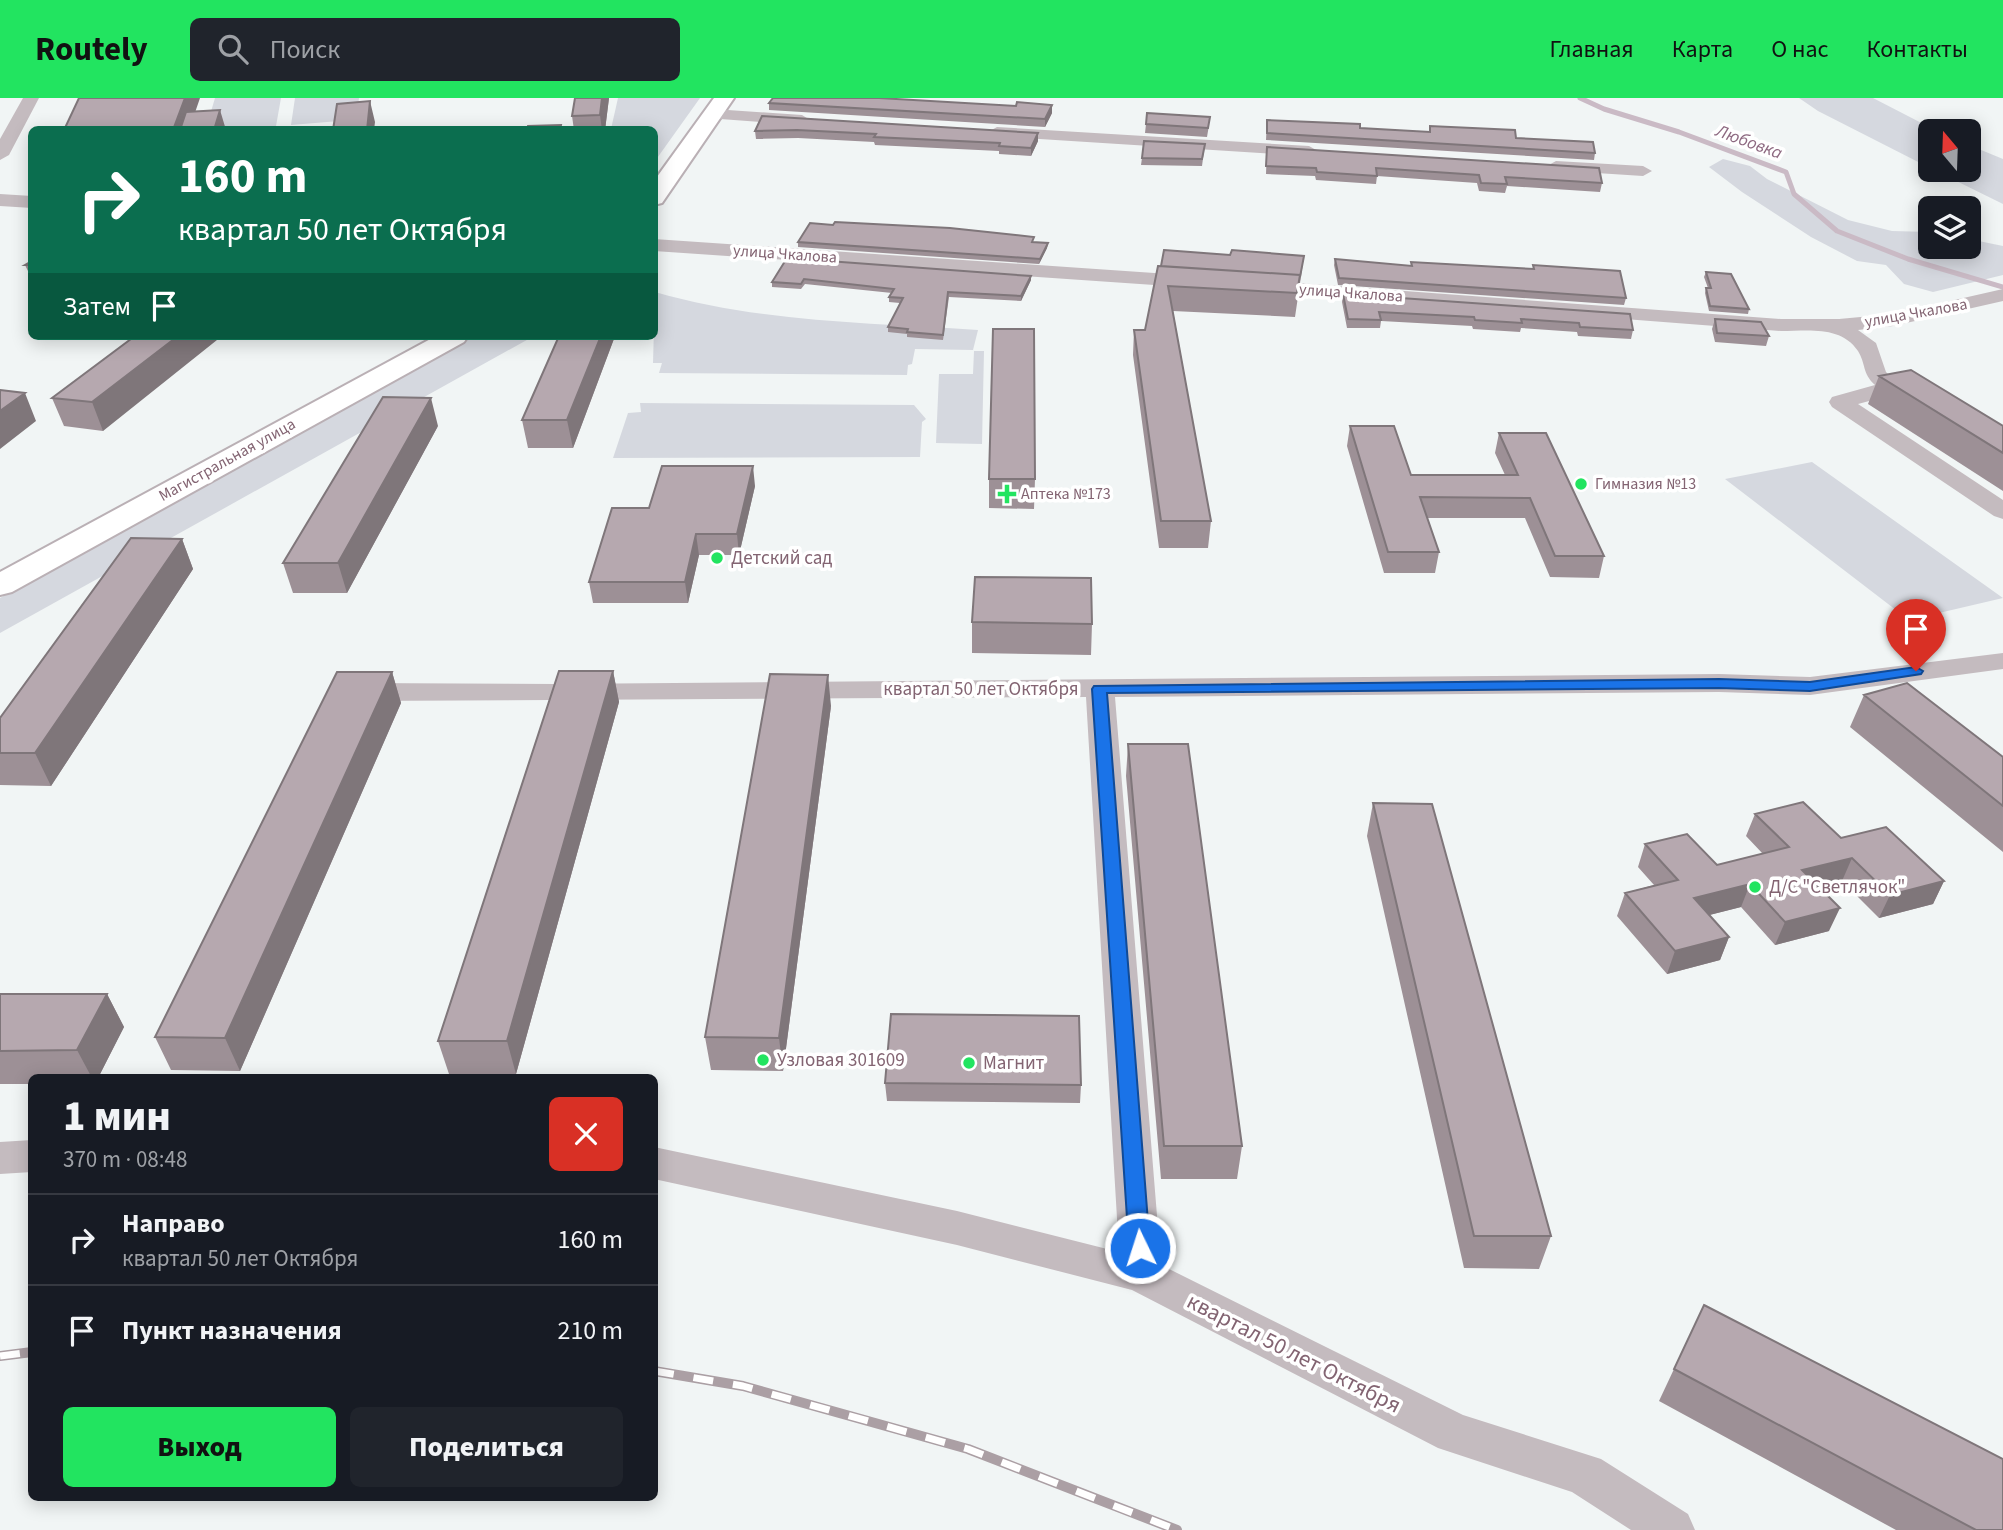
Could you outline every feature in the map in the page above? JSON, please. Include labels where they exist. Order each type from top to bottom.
[{"type":"main road","points":[[658,192],[718,106]]},
{"type":"main road","name":"Магистральная улица","points":[[0,585],[448,340]]},
{"type":"street","points":[[0,155],[31,98]]},
{"type":"street","points":[[718,106],[824,121]]},
{"type":"street","points":[[977,131],[1324,152]]},
{"type":"street","points":[[1532,164],[1643,171]]},
{"type":"street","points":[[0,200],[28,202]]},
{"type":"street","name":"улица Чкалова","points":[[658,245],[1781,325],[1839,325],[1893,320],[2003,295]]},
{"type":"street","points":[[1839,325],[1868,348],[1876,374],[1891,388],[1840,402],[2003,511]]},
{"type":"street","name":"квартал 50 лет Октября","points":[[334,692],[569,693],[1719,683],[1810,686],[2003,661]]},
{"type":"street","points":[[1100,689],[1142,1275]]},
{"type":"street","points":[[0,1158],[28,1156]]},
{"type":"street","name":"квартал 50 лет Октября","points":[[658,1164],[957,1228],[1142,1275],[1454,1433],[1584,1475],[1672,1530]]},
{"type":"shaded area","points":[[215,98],[281,98],[276,126],[207,125]]},
{"type":"shaded area","points":[[295,98],[359,98],[357,115],[339,121],[291,125]]},
{"type":"shaded area","points":[[618,98],[700,98],[658,157],[658,126],[612,126]]},
{"type":"shaded area","points":[[1799,98],[1873,98],[1918,121],[1918,162],[1818,111]]},
{"type":"shaded area","points":[[1981,150],[2003,159],[2003,204],[1958,182],[1981,182]]},
{"type":"shaded area","points":[[1723,159],[1750,166],[1767,179],[1848,220],[1892,231],[1918,232],[1918,259],[1981,259],[1981,241],[2003,246],[2003,275],[1933,292],[1904,284],[1886,265],[1857,261],[1811,237],[1709,167]]},
{"type":"shaded area","points":[[658,293],[734,310],[815,320],[978,330],[973,350],[915,349],[907,375],[659,373],[662,363],[653,363],[654,340],[658,340]]},
{"type":"shaded area","points":[[467,340],[527,340],[0,633],[0,598]]},
{"type":"shaded area","points":[[974,351],[984,351],[982,444],[936,443],[939,374],[973,374]]},
{"type":"shaded area","points":[[640,403],[914,405],[926,419],[922,422],[920,457],[613,458],[628,413],[641,412]]},
{"type":"shaded area","points":[[1812,462],[2003,598],[1909,620],[1725,479]]},
{"type":"building","points":[[79,98],[185,98],[174,126],[66,126]]},
{"type":"building","points":[[575,98],[602,98],[600,115],[572,116]]},
{"type":"building","points":[[773,98],[879,98],[1016,106],[1017,102],[1052,105],[1045,119],[769,103]]},
{"type":"building","points":[[370,101],[367,126],[334,126],[337,104]]},
{"type":"building","points":[[220,110],[215,126],[181,126],[186,112]]},
{"type":"building","points":[[1147,113],[1210,117],[1208,128],[1146,124]]},
{"type":"building","points":[[762,116],[1038,133],[1031,148],[999,146],[1000,143],[874,137],[876,134],[755,131]]},
{"type":"building","points":[[1267,120],[1360,124],[1360,128],[1430,132],[1430,126],[1515,130],[1516,138],[1593,142],[1595,153],[1267,133]]},
{"type":"building","points":[[1144,141],[1205,144],[1202,159],[1142,158]]},
{"type":"building","points":[[1267,147],[1599,168],[1602,183],[1505,177],[1507,184],[1481,183],[1479,175],[1376,168],[1377,176],[1317,172],[1316,168],[1266,166]]},
{"type":"building","points":[[835,222],[950,228],[1034,237],[1032,242],[1048,243],[1040,259],[798,242],[810,223],[833,225]]},
{"type":"building","points":[[1164,250],[1230,255],[1232,250],[1304,256],[1300,277],[1161,266]]},
{"type":"building","points":[[787,258],[1031,276],[1021,296],[948,292],[943,335],[907,332],[908,329],[888,327],[903,298],[889,297],[894,289],[804,279],[801,284],[772,282]]},
{"type":"building","points":[[1335,259],[1412,266],[1411,262],[1534,269],[1533,265],[1620,271],[1626,298],[1339,278]]},
{"type":"building","points":[[1158,266],[1300,275],[1297,293],[1168,286],[1211,521],[1161,521],[1134,330],[1145,330]]},
{"type":"building","points":[[1706,272],[1731,274],[1749,309],[1710,306],[1706,288],[1711,288]]},
{"type":"building","points":[[1343,294],[1630,314],[1633,330],[1580,327],[1579,323],[1521,319],[1522,323],[1475,320],[1474,317],[1379,312],[1381,320],[1348,319]]},
{"type":"building","points":[[1715,319],[1761,322],[1769,336],[1717,333]]},
{"type":"building","points":[[993,329],[1034,329],[1035,479],[989,479]]},
{"type":"building","points":[[130,340],[173,340],[92,402],[52,398]]},
{"type":"building","points":[[557,340],[599,340],[567,420],[522,420]]},
{"type":"building","points":[[1911,370],[2003,426],[2003,453],[1879,376]]},
{"type":"building","points":[[0,390],[25,393],[0,411]]},
{"type":"building","points":[[383,397],[431,398],[338,563],[283,563]]},
{"type":"building","points":[[1350,426],[1394,426],[1411,475],[1518,475],[1499,433],[1546,433],[1604,556],[1555,556],[1530,498],[1420,497],[1439,552],[1388,552]]},
{"type":"building","points":[[662,466],[753,466],[737,534],[696,534],[685,582],[589,582],[612,508],[649,508]]},
{"type":"building","points":[[131,538],[182,539],[35,753],[0,753],[0,718]]},
{"type":"building","points":[[975,577],[1091,578],[1092,624],[972,622]]},
{"type":"building","points":[[559,671],[613,671],[507,1041],[438,1041]]},
{"type":"building","points":[[337,672],[392,672],[225,1038],[155,1037]]},
{"type":"building","points":[[770,674],[828,675],[779,1038],[705,1037]]},
{"type":"building","points":[[1907,683],[2003,757],[2003,806],[1864,695]]},
{"type":"building","points":[[1128,744],[1188,744],[1242,1146],[1164,1146]]},
{"type":"building","points":[[1803,802],[1841,838],[1886,827],[1944,881],[1890,895],[1852,858],[1802,870],[1840,908],[1785,922],[1750,884],[1694,898],[1729,937],[1675,951],[1625,893],[1678,880],[1645,844],[1687,834],[1717,865],[1789,847],[1755,814]]},
{"type":"building","points":[[1373,803],[1432,804],[1551,1236],[1474,1236]]},
{"type":"building","points":[[0,994],[107,994],[77,1050],[0,1051]]},
{"type":"building","points":[[891,1014],[1079,1016],[1081,1085],[885,1083]]},
{"type":"building","points":[[1704,1305],[2003,1459],[2003,1530],[1976,1530],[1674,1369]]},
{"type":"waterway","name":"Любовка","points":[[1580,98],[1604,109],[1679,132],[1786,172],[1794,194],[1837,231],[1908,259],[2003,287]]},
{"type":"railway","points":[[0,1356],[28,1352]]},
{"type":"railway","points":[[658,1372],[743,1386],[968,1449],[1177,1530]]},
{"type":"place","name":"Гимназия №13","points":[[1581,484]]},
{"type":"place","name":"Аптека №173","points":[[1007,494]]},
{"type":"place","name":"Детский сад","points":[[717,558]]},
{"type":"place","name":"Д/С \"Светлячок\"","points":[[1755,887]]},
{"type":"place","name":"Узловая 301609","points":[[763,1060]]},
{"type":"place","name":"Магнит","points":[[969,1063]]},
{"type":"route","points":[[1140,1248],[1100,689],[1719,683],[1810,686],[1916,671]]}]
